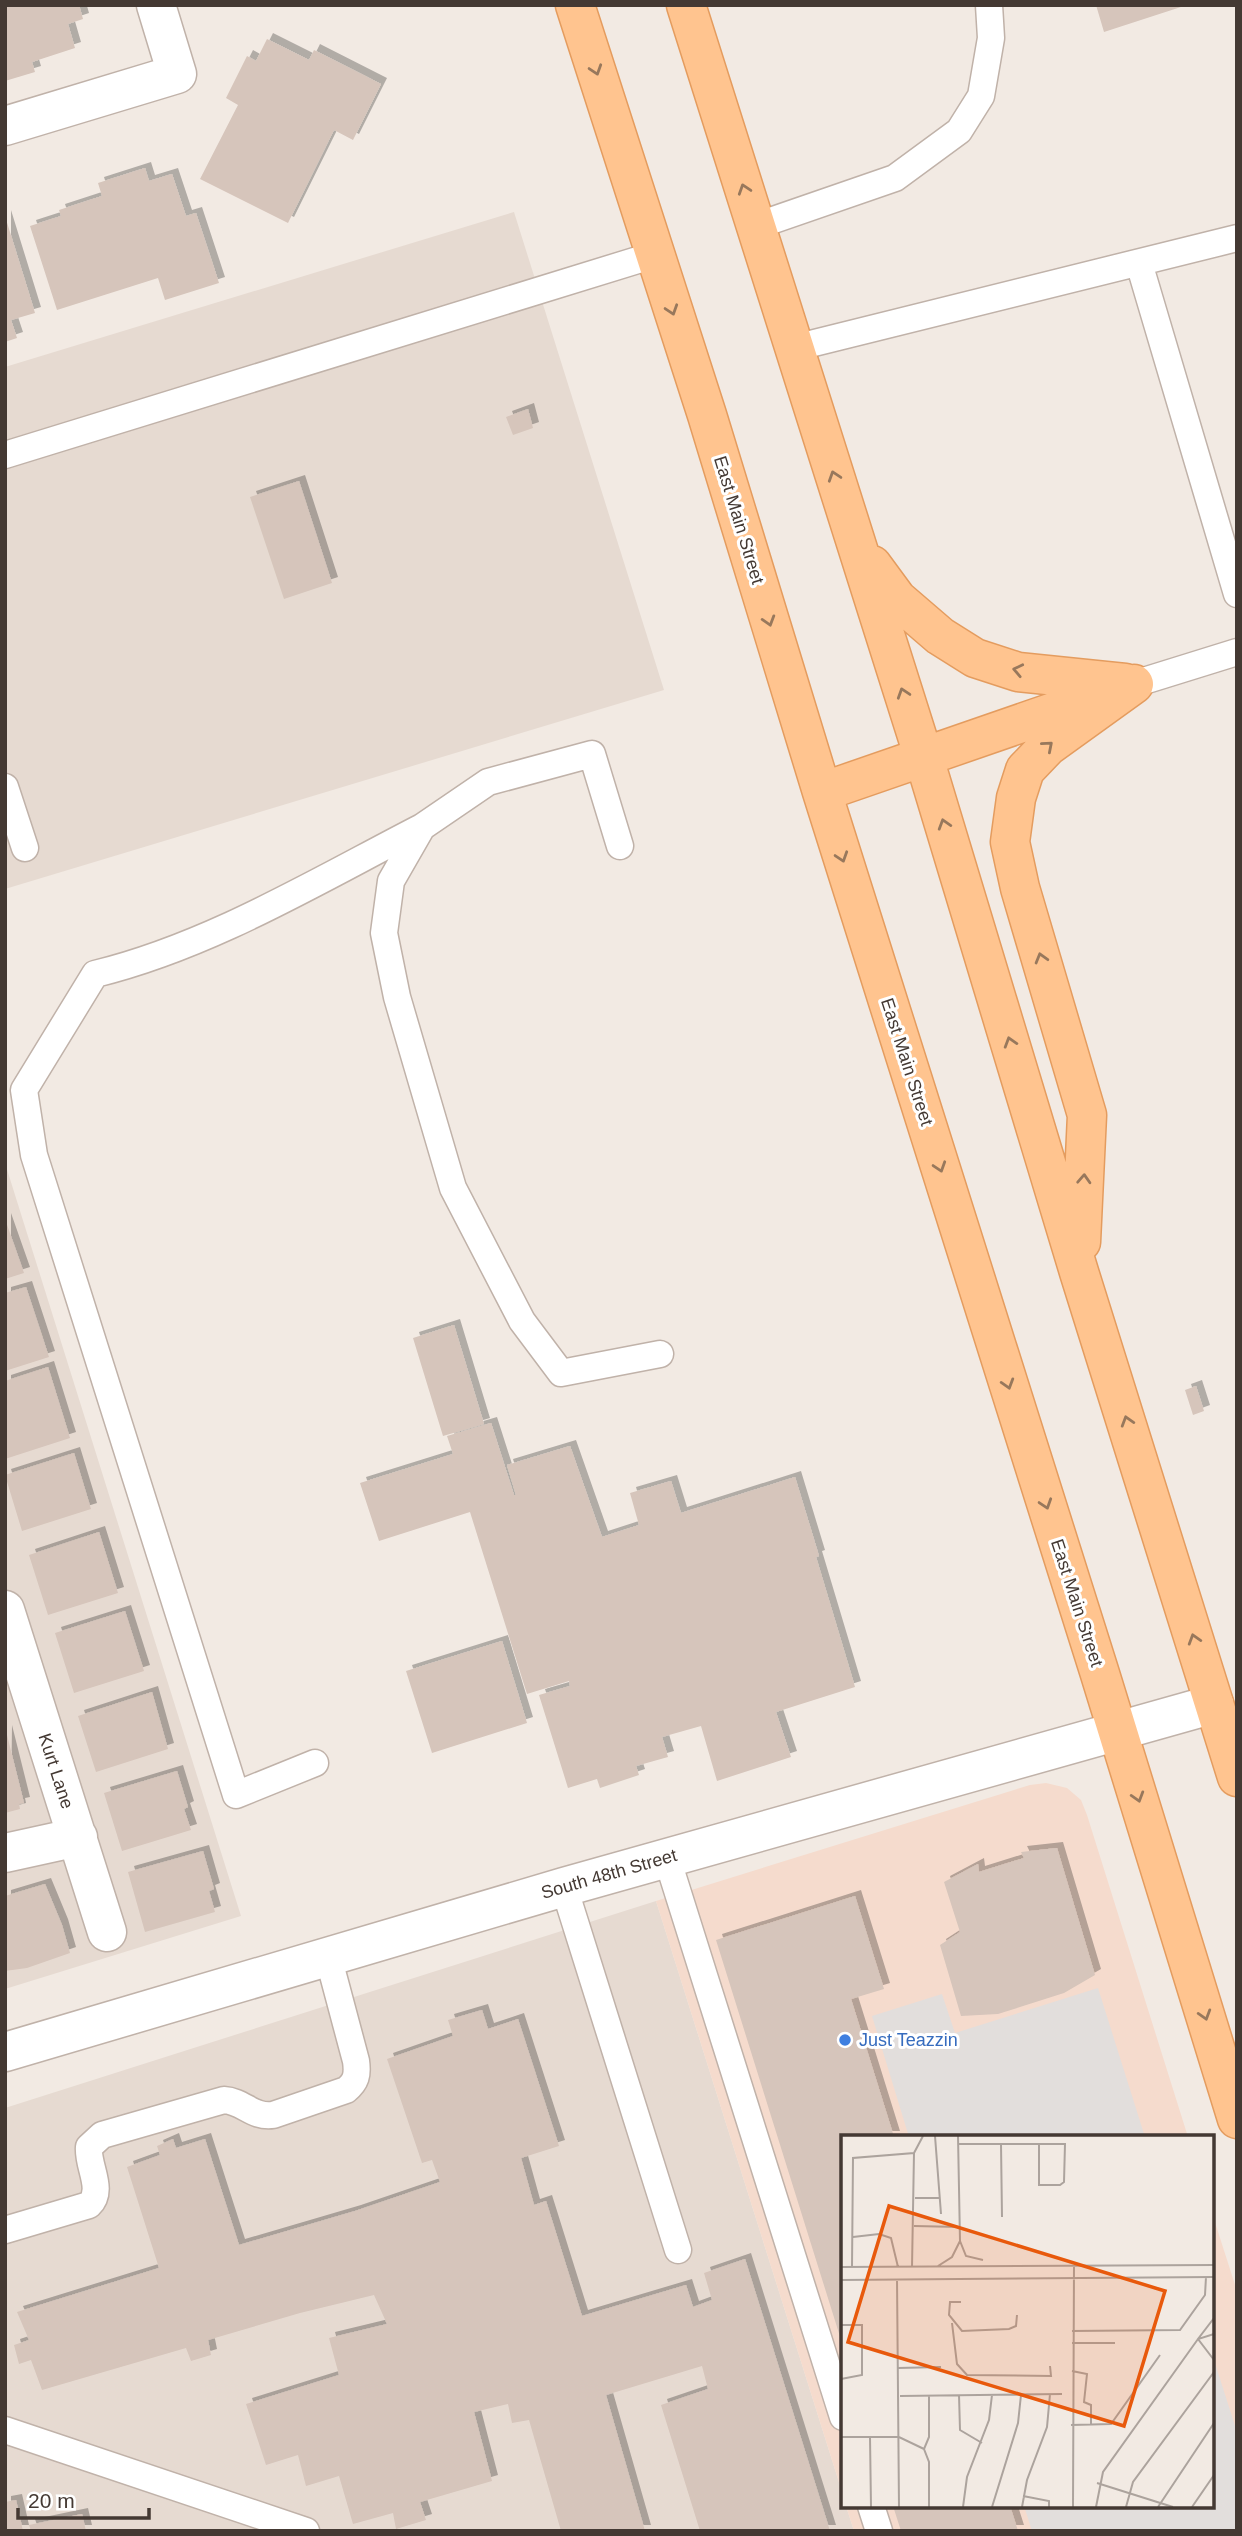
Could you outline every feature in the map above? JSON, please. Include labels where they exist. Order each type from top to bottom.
[{"type":"main road","name":"East Main Street","points":[[575,5],[706,415],[1237,2119]]},
{"type":"main road","points":[[686,5],[924,758],[1079,1272],[1237,1777]]},
{"type":"main road","points":[[856,544],[897,599],[940,636],[975,658],[1018,672],[1134,684]]},
{"type":"main road","points":[[822,792],[1134,684]]},
{"type":"main road","points":[[1079,1272],[1087,1115],[1020,888],[1010,842],[1016,798],[1025,770],[1048,746],[1134,684]]},
{"type":"street","points":[[5,126],[177,74],[156,5]]},
{"type":"street","name":"Kurt Lane","points":[[5,1610],[107,1932]]},
{"type":"street","name":"South 48th Street","points":[[5,2052],[565,1887],[1214,1704]]},
{"type":"street","points":[[5,1853],[78,1837]]},
{"type":"lane","points":[[756,226],[895,178],[959,131],[981,96],[991,38],[989,5]]},
{"type":"lane","points":[[794,348],[1237,238]]},
{"type":"lane","points":[[5,455],[654,255]]},
{"type":"lane","points":[[1139,263],[1237,594]]},
{"type":"lane","points":[[1134,684],[1237,652]]},
{"type":"lane","points":[[315,1763],[236,1795],[34,1155],[24,1090],[95,974],[136,964],[235,922],[422,827],[488,782],[592,754],[620,846]]},
{"type":"lane","points":[[5,787],[25,848]]},
{"type":"lane","points":[[422,827],[391,881],[384,933],[397,997],[453,1188],[522,1321],[561,1373],[660,1354]]},
{"type":"lane","points":[[667,1858],[841,2411]]},
{"type":"lane","points":[[565,1887],[678,2250]]},
{"type":"lane","points":[[5,2230],[89,2205],[94,2200],[96,2186],[88,2156],[89,2147],[102,2135],[224,2100],[234,2100],[262,2117],[346,2091],[354,2083],[358,2072],[328,1956]]},
{"type":"lane","points":[[5,2430],[306,2531]]},
{"type":"lane","points":[[872,2508],[879,2531]]},
{"type":"shaded area","points":[[514,212],[664,690],[5,889],[5,367]]},
{"type":"shaded area","points":[[5,1163],[241,1916],[5,1989]]},
{"type":"shaded area","points":[[1046,1783],[1067,1788],[1081,1800],[1187,2135],[841,2135],[841,2489],[656,1901],[1030,1785]]},
{"type":"shaded area","points":[[656,1901],[841,2489],[841,2508],[847,2508],[854,2531],[5,2531],[5,2108]]},
{"type":"shaded area","points":[[1098,1988],[1144,2135],[908,2135],[872,2016],[942,1994],[955,2033]]},
{"type":"shaded area","points":[[1214,2219],[1237,2291],[1237,2531],[854,2531],[847,2508],[1214,2508]]},
{"type":"shaded area","points":[[1214,2360],[1237,2432],[1237,2531],[1032,2531],[1025,2508],[1214,2508]]},
{"type":"building","points":[[5,5],[79,5],[83,19],[68,24],[75,48],[32,62],[35,72],[5,81]]},
{"type":"building","points":[[1096,5],[1184,5],[1184,6],[1104,32]]},
{"type":"building","points":[[267,39],[309,60],[314,50],[381,84],[353,140],[334,130],[288,223],[200,179],[238,105],[226,98],[247,56],[256,61]]},
{"type":"building","points":[[145,168],[149,181],[172,174],[186,216],[196,213],[219,283],[165,300],[158,278],[57,310],[30,226],[61,216],[59,210],[102,196],[98,183]]},
{"type":"building","points":[[5,216],[35,313],[11,320],[17,338],[5,342]]},
{"type":"building","points":[[528,409],[533,428],[513,435],[506,417]]},
{"type":"building","points":[[299,481],[332,583],[284,599],[250,497]]},
{"type":"building","points":[[5,1219],[24,1273],[5,1279]]},
{"type":"building","points":[[26,1287],[49,1357],[5,1371],[5,1293]]},
{"type":"building","points":[[454,1325],[484,1424],[443,1436],[413,1338]]},
{"type":"building","points":[[48,1367],[70,1438],[5,1459],[5,1381]]},
{"type":"building","points":[[1196,1386],[1204,1411],[1193,1415],[1185,1390]]},
{"type":"building","points":[[491,1423],[514,1495],[507,1465],[570,1446],[602,1537],[639,1525],[630,1493],[671,1481],[681,1513],[795,1477],[855,1687],[776,1712],[791,1757],[717,1781],[701,1726],[662,1737],[668,1757],[636,1766],[639,1775],[600,1788],[597,1779],[568,1788],[539,1695],[570,1686],[569,1681],[527,1694],[470,1512],[379,1541],[360,1483],[453,1454],[447,1436]]},
{"type":"building","points":[[74,1453],[91,1509],[22,1531],[5,1475]]},
{"type":"building","points":[[99,1532],[118,1593],[48,1615],[29,1555]]},
{"type":"building","points":[[125,1611],[144,1671],[74,1693],[55,1633]]},
{"type":"building","points":[[502,1641],[527,1723],[432,1753],[406,1671]]},
{"type":"building","points":[[152,1692],[168,1749],[96,1772],[78,1716]]},
{"type":"building","points":[[6,1731],[24,1803],[19,1804],[20,1809],[5,1813]]},
{"type":"building","points":[[177,1771],[188,1807],[184,1809],[191,1830],[122,1851],[104,1793]]},
{"type":"building","points":[[1057,1848],[1095,1975],[1064,1993],[998,2014],[961,2016],[940,1945],[960,1932],[944,1882],[978,1864],[979,1872],[1024,1858],[1021,1852]]},
{"type":"building","points":[[203,1851],[214,1889],[209,1891],[215,1912],[145,1932],[128,1872]]},
{"type":"building","points":[[45,1884],[70,1953],[27,1968],[5,1971],[5,1896]]},
{"type":"building","points":[[855,1896],[884,1989],[851,1999],[893,2135],[841,2135],[841,2340],[716,1940]]},
{"type":"building","points":[[482,2010],[488,2029],[518,2019],[559,2146],[521,2158],[534,2205],[546,2201],[582,2316],[686,2285],[693,2307],[712,2300],[704,2273],[745,2259],[830,2531],[700,2531],[661,2405],[708,2389],[702,2366],[606,2395],[645,2531],[561,2531],[529,2420],[512,2423],[508,2404],[474,2412],[492,2481],[420,2502],[426,2520],[396,2529],[393,2513],[353,2524],[339,2476],[306,2486],[298,2455],[266,2465],[246,2404],[339,2375],[329,2338],[387,2324],[374,2295],[208,2340],[211,2355],[191,2361],[186,2348],[42,2390],[31,2360],[19,2364],[14,2345],[29,2340],[17,2312],[159,2268],[127,2167],[160,2155],[157,2146],[173,2139],[176,2148],[205,2139],[239,2245],[355,2211],[440,2182],[432,2160],[422,2163],[387,2059],[453,2036],[448,2020]]},
{"type":"building","points":[[16,2500],[23,2531],[5,2531],[5,2502]]},
{"type":"building","points":[[894,2508],[1011,2508],[1018,2531],[901,2531]]},
{"type":"building","points":[[82,2514],[86,2531],[31,2531],[29,2525]]},
{"type":"place","name":"Just Teazzin","points":[[845,2040]]}]
